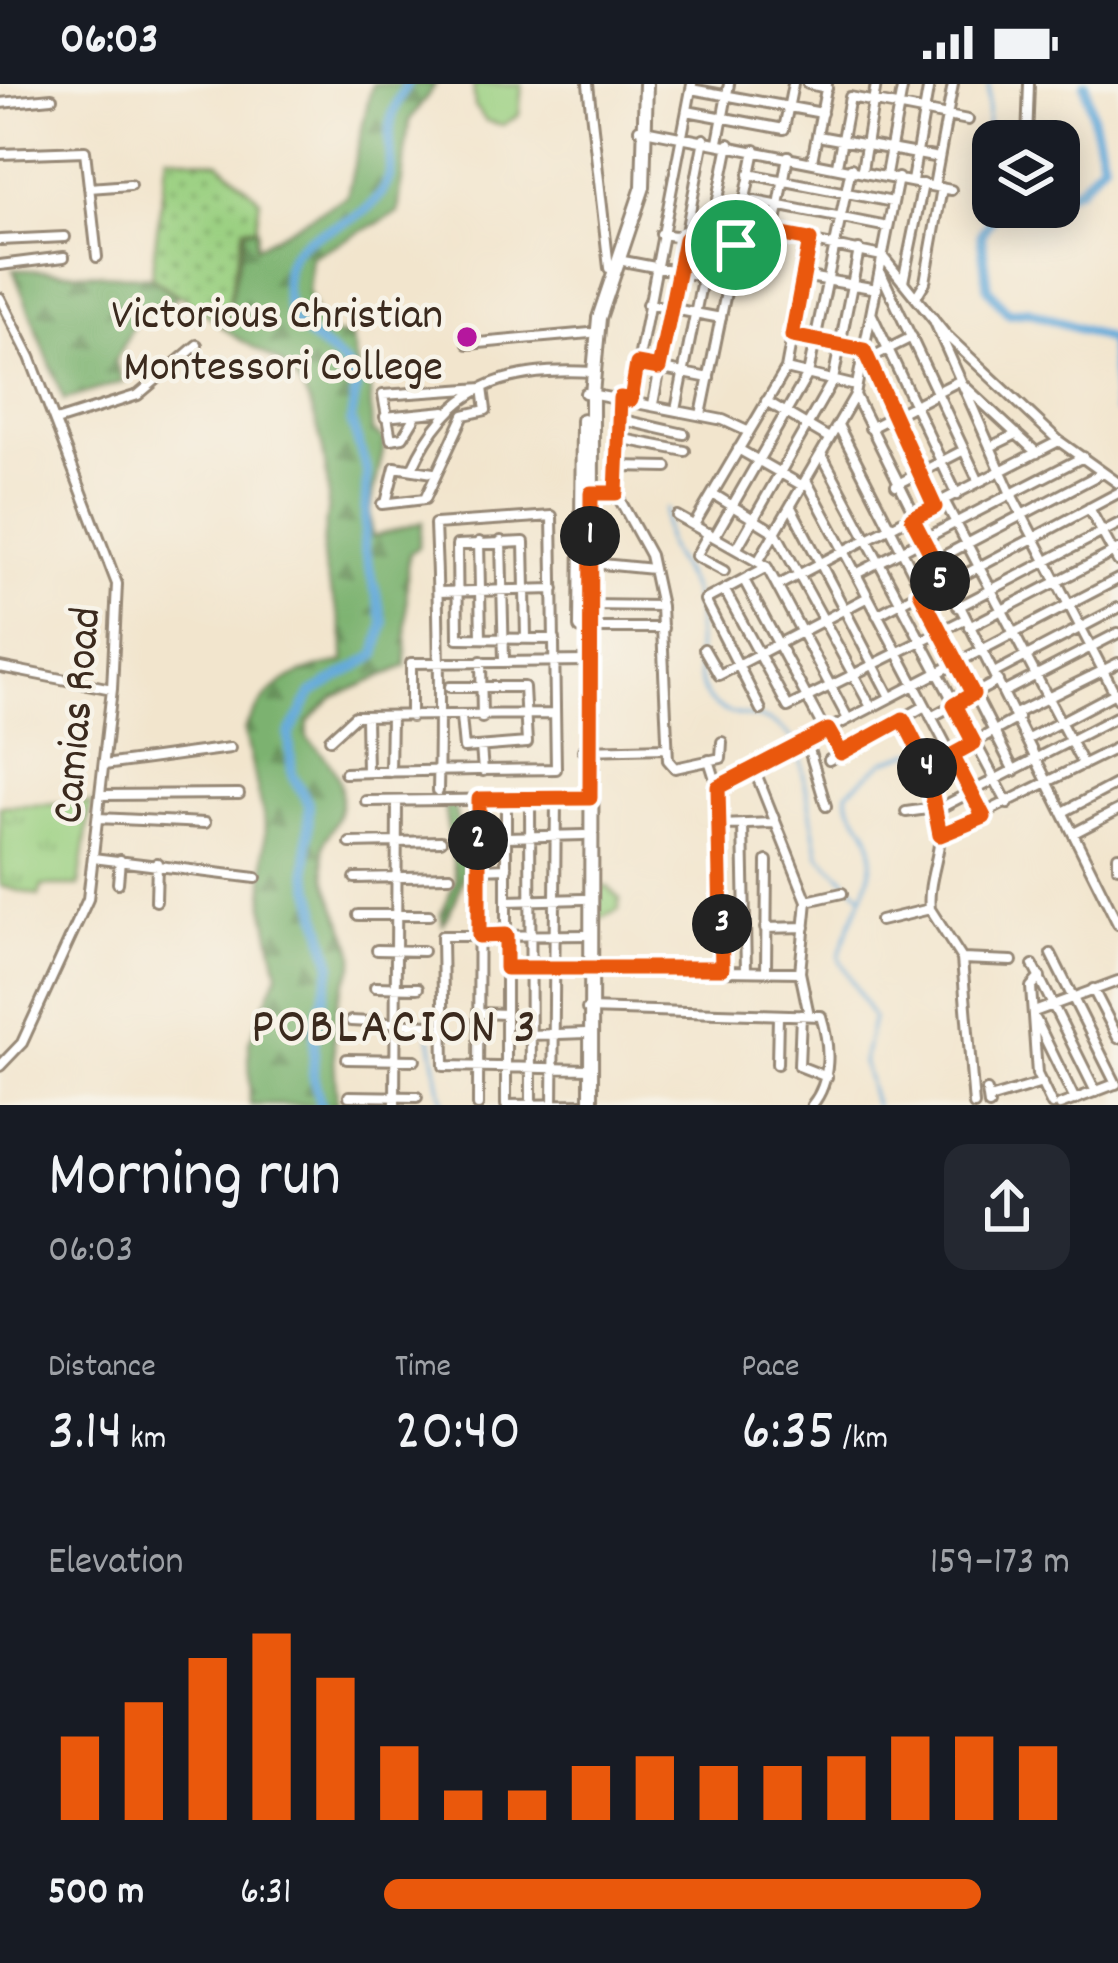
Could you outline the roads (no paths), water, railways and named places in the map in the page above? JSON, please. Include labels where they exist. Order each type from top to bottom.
[{"type":"main road","points":[[590,372],[590,333],[643,187],[642,84]]},
{"type":"main road","points":[[586,1104],[588,393],[599,318],[614,262]]},
{"type":"main road","points":[[586,493],[590,563],[586,661]]},
{"type":"main road","points":[[587,798],[584,899],[588,935]]},
{"type":"main road","points":[[588,1009],[589,1068]]},
{"type":"street","points":[[588,84],[614,262],[728,281]]},
{"type":"street","points":[[687,111],[784,129],[793,84]]},
{"type":"street","points":[[808,84],[827,86],[812,161]]},
{"type":"street","points":[[724,571],[696,556],[735,505],[808,374],[846,192],[866,145],[876,84]]},
{"type":"street","points":[[886,174],[903,84]]},
{"type":"street","points":[[903,282],[918,182],[915,154],[929,84]]},
{"type":"street","points":[[916,297],[925,282],[943,188],[940,158],[952,84]]},
{"type":"street","points":[[1028,120],[1029,84]]},
{"type":"street","points":[[722,742],[723,757],[675,768],[667,748],[661,606],[653,568],[616,493],[619,419],[637,364],[691,87],[728,89],[822,113]]},
{"type":"street","points":[[718,142],[728,89]]},
{"type":"street","points":[[0,103],[52,98]]},
{"type":"street","points":[[837,165],[850,98],[968,120]]},
{"type":"street","points":[[642,130],[943,188]]},
{"type":"street","points":[[818,136],[940,158]]},
{"type":"street","points":[[653,404],[704,139]]},
{"type":"street","points":[[676,410],[729,144]]},
{"type":"street","points":[[701,415],[755,150]]},
{"type":"street","points":[[0,154],[85,152],[97,256]]},
{"type":"street","points":[[774,234],[788,156]]},
{"type":"street","points":[[749,174],[893,202]]},
{"type":"street","points":[[761,710],[705,600],[744,580],[763,563],[855,391],[898,178]]},
{"type":"street","points":[[89,188],[130,185]]},
{"type":"street","points":[[745,199],[888,227]]},
{"type":"street","points":[[740,227],[882,256],[933,318],[1059,441],[1118,483]]},
{"type":"street","points":[[661,234],[736,245]]},
{"type":"street","points":[[0,240],[65,237]]},
{"type":"street","points":[[694,525],[786,369],[810,240]]},
{"type":"street","points":[[737,548],[783,475],[832,380],[859,250]]},
{"type":"street","points":[[0,265],[64,257]]},
{"type":"street","points":[[880,272],[980,482]]},
{"type":"street","points":[[803,276],[877,289]]},
{"type":"street","name":"Camias Road","points":[[0,298],[56,421],[117,584],[112,689],[88,899],[22,1043],[0,1066]]},
{"type":"street","points":[[647,304],[721,318]]},
{"type":"street","points":[[872,314],[957,495]]},
{"type":"street","points":[[933,318],[1011,494],[1117,695],[1028,739]]},
{"type":"street","points":[[468,344],[590,333]]},
{"type":"street","points":[[792,336],[864,355],[912,337]]},
{"type":"street","points":[[56,421],[138,395],[197,345]]},
{"type":"street","points":[[864,355],[919,474],[956,523],[1083,765]]},
{"type":"street","points":[[637,364],[709,378]]},
{"type":"street","points":[[786,369],[855,391],[896,486],[1118,923]]},
{"type":"street","points":[[412,470],[433,425],[483,388],[510,378],[590,372]]},
{"type":"street","points":[[870,428],[959,381]]},
{"type":"street","points":[[959,381],[1037,453]]},
{"type":"street","points":[[417,414],[397,440],[389,437],[383,395],[483,388]]},
{"type":"street","points":[[434,473],[394,466],[384,503],[424,499],[464,416],[486,410],[483,388]]},
{"type":"street","points":[[588,393],[701,415],[747,431]]},
{"type":"street","points":[[766,401],[829,438]]},
{"type":"street","points":[[386,417],[446,411]]},
{"type":"street","points":[[619,419],[684,434]]},
{"type":"street","points":[[837,424],[898,552],[1014,772]]},
{"type":"street","points":[[660,448],[662,429]]},
{"type":"street","points":[[989,447],[1017,434]]},
{"type":"street","points":[[618,438],[685,451]]},
{"type":"street","points":[[777,586],[1059,441]]},
{"type":"street","points":[[643,466],[646,446]]},
{"type":"street","points":[[738,448],[805,483],[984,817]]},
{"type":"street","points":[[896,486],[964,450]]},
{"type":"street","points":[[821,454],[1008,804]]},
{"type":"street","points":[[856,574],[1083,458]]},
{"type":"street","points":[[617,466],[668,467]]},
{"type":"street","points":[[934,561],[1102,473]]},
{"type":"street","points":[[586,493],[616,493]]},
{"type":"street","points":[[878,615],[1118,493]]},
{"type":"street","points":[[713,494],[776,533],[871,707]]},
{"type":"street","points":[[791,507],[890,697]]},
{"type":"street","points":[[725,591],[785,705],[808,699],[919,640],[1002,610],[1117,554],[1089,508]]},
{"type":"street","points":[[345,773],[438,772],[556,769],[550,515],[436,523],[440,716],[438,772],[438,791]]},
{"type":"street","points":[[677,516],[763,563],[848,719]]},
{"type":"street","points":[[958,607],[1118,524]]},
{"type":"street","points":[[501,541],[503,661]]},
{"type":"street","points":[[479,542],[481,638]]},
{"type":"street","points":[[526,638],[524,542],[456,546],[458,638],[481,638],[503,638],[526,638],[555,638]]},
{"type":"street","points":[[590,563],[653,568]]},
{"type":"street","points":[[718,787],[1118,579]]},
{"type":"street","points":[[744,580],[841,753]]},
{"type":"street","points":[[438,592],[554,590]]},
{"type":"street","points":[[704,649],[718,675],[868,597]]},
{"type":"street","points":[[585,605],[661,606]]},
{"type":"street","points":[[931,717],[1026,656],[1118,608]]},
{"type":"street","points":[[588,628],[663,628]]},
{"type":"street","points":[[1004,692],[1118,633]]},
{"type":"street","points":[[411,717],[410,663],[586,661]]},
{"type":"street","points":[[481,662],[482,718]]},
{"type":"street","points":[[952,755],[1118,663]]},
{"type":"street","points":[[0,668],[112,689]]},
{"type":"street","points":[[450,687],[524,686],[526,745],[462,746],[460,717]]},
{"type":"street","points":[[830,760],[926,706]]},
{"type":"street","points":[[330,739],[349,718],[366,716],[555,715]]},
{"type":"street","points":[[366,716],[367,772]]},
{"type":"street","points":[[390,772],[391,716]]},
{"type":"street","points":[[905,812],[937,810],[1118,716]]},
{"type":"street","points":[[903,719],[924,757],[937,810],[940,835],[930,909],[962,959],[974,1105]]},
{"type":"street","points":[[806,744],[826,806]]},
{"type":"street","points":[[482,747],[483,770]]},
{"type":"street","points":[[940,835],[1118,747]]},
{"type":"street","points":[[104,765],[230,748]]},
{"type":"street","points":[[587,750],[667,748]]},
{"type":"street","points":[[709,760],[722,825],[722,968]]},
{"type":"street","points":[[752,766],[807,901],[799,1066],[827,1077]]},
{"type":"street","points":[[1063,812],[1118,783]]},
{"type":"street","points":[[101,795],[238,794]]},
{"type":"street","points":[[553,1104],[556,798]]},
{"type":"street","points":[[367,801],[587,798]]},
{"type":"street","points":[[478,1105],[479,799]]},
{"type":"street","points":[[506,799],[506,1105],[586,1104]]},
{"type":"street","points":[[530,799],[531,1105]]},
{"type":"street","points":[[395,1101],[392,988],[397,802]]},
{"type":"street","points":[[1074,833],[1118,810]]},
{"type":"street","points":[[98,818],[205,823]]},
{"type":"street","points":[[722,825],[773,823]]},
{"type":"street","points":[[743,824],[746,971]]},
{"type":"street","points":[[506,837],[584,836]]},
{"type":"street","points":[[350,843],[441,842]]},
{"type":"street","points":[[1118,856],[1118,867]]},
{"type":"street","points":[[93,858],[256,878]]},
{"type":"street","points":[[118,884],[120,860]]},
{"type":"street","points":[[766,971],[767,861]]},
{"type":"street","points":[[156,901],[158,863]]},
{"type":"street","points":[[478,868],[507,868]]},
{"type":"street","points":[[355,878],[450,877]]},
{"type":"street","points":[[1103,892],[1115,886]]},
{"type":"street","points":[[807,901],[842,893]]},
{"type":"street","points":[[506,901],[584,899]]},
{"type":"street","points":[[880,921],[930,909]]},
{"type":"street","points":[[358,915],[429,915]]},
{"type":"street","points":[[765,928],[806,927]]},
{"type":"street","points":[[588,935],[442,936],[442,1063],[447,1069],[589,1068]]},
{"type":"street","points":[[377,950],[423,951]]},
{"type":"street","points":[[1040,977],[1031,984],[1042,1083],[1056,1105],[1117,1084],[1052,954]]},
{"type":"street","points":[[962,959],[1012,961]]},
{"type":"street","points":[[1033,964],[1096,1092]]},
{"type":"street","points":[[506,968],[800,972]]},
{"type":"street","points":[[1034,1014],[1117,983]]},
{"type":"street","points":[[375,987],[418,988]]},
{"type":"street","points":[[1094,989],[1118,1038]]},
{"type":"street","points":[[588,1009],[821,1016],[827,1077],[812,1105]]},
{"type":"street","points":[[479,1013],[506,1014]]},
{"type":"street","points":[[1034,1014],[1075,1100]]},
{"type":"street","points":[[777,1064],[778,1015]]},
{"type":"street","points":[[351,1021],[429,1025]]},
{"type":"street","points":[[530,1035],[586,1033]]},
{"type":"street","points":[[347,1059],[415,1060]]},
{"type":"street","points":[[988,1098],[1042,1083]]},
{"type":"street","points":[[349,1096],[395,1101],[418,1097]]},
{"type":"waterway","points":[[320,1105],[313,1074],[315,1028],[332,965],[307,871],[309,804],[292,775],[289,735],[312,693],[376,655],[384,623],[364,548],[367,471],[351,421],[356,389],[346,365],[293,323],[286,287],[289,263],[299,247],[354,218],[372,205],[386,185],[391,122],[407,84]]},
{"type":"waterway","points":[[988,120],[989,84]]},
{"type":"waterway","points":[[1080,187],[1103,162],[1085,84]]},
{"type":"waterway","points":[[985,228],[981,234],[988,288],[1008,313],[1028,311],[1111,340],[1118,410]]},
{"type":"waterway","points":[[666,509],[666,540],[696,604],[699,672],[706,696],[724,710],[773,723],[795,742]]},
{"type":"waterway","points":[[799,751],[819,855],[861,894]]},
{"type":"waterway","points":[[875,1105],[863,1062],[873,1018],[839,958],[872,857],[869,835],[850,806],[847,792],[885,761],[915,751]]},
{"type":"waterway","points":[[427,1018],[443,1105]]},
{"type":"place","name":"Victorious Christian Montessori College","points":[[467,337]]},
{"type":"district","name":"POBLACION 3","points":[[395,1023]]}]
